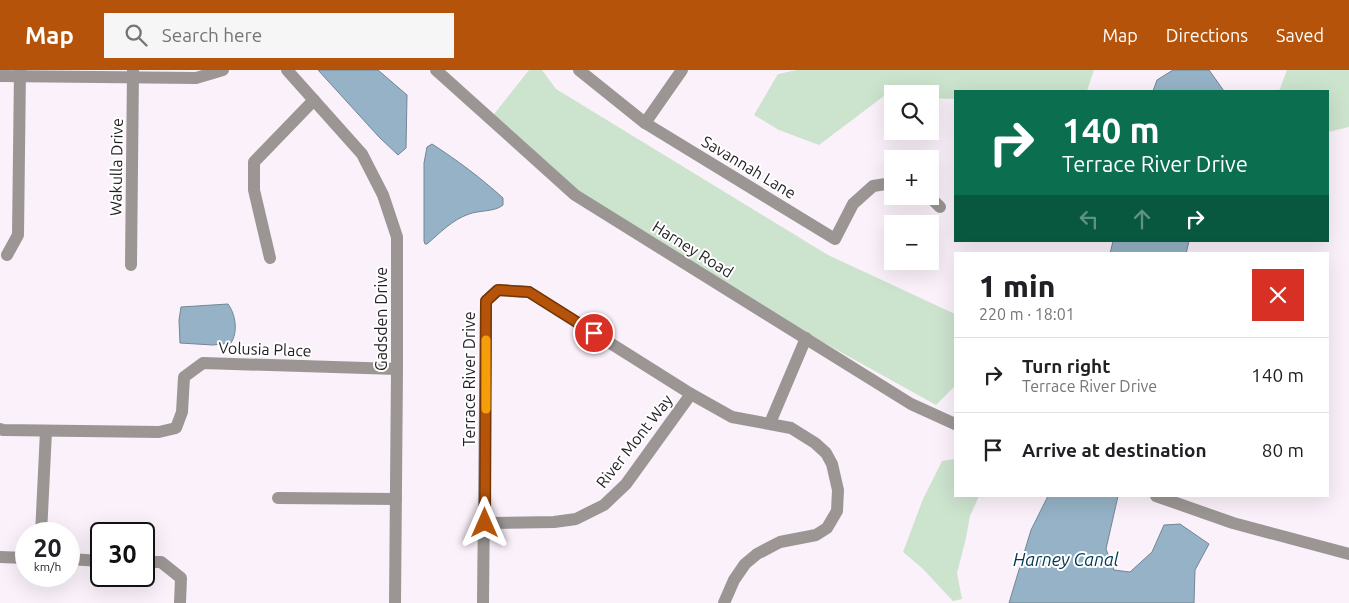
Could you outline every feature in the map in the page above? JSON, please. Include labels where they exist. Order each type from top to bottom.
[{"type":"street","points":[[0,76],[20,73],[133,74],[196,78],[223,70]]},
{"type":"street","name":"Gadsden Drive","points":[[287,70],[362,154],[383,195],[396,237],[396,603]]},
{"type":"street","name":"Harney Road","points":[[436,70],[575,195],[911,404],[954,424]]},
{"type":"street","name":"Savannah Lane","points":[[579,70],[645,123],[835,239],[853,204],[873,186],[884,184]]},
{"type":"street","points":[[645,123],[682,70]]},
{"type":"street","points":[[8,255],[18,235],[20,73]]},
{"type":"street","name":"Wakulla Drive","points":[[131,265],[133,74]]},
{"type":"street","points":[[270,258],[254,190],[254,162],[314,100]]},
{"type":"street","name":"Terrace River Drive","points":[[484,603],[486,301],[498,290],[529,292],[691,394],[732,417],[791,428],[815,443],[826,453],[832,464],[838,490],[837,511],[828,528],[816,535],[780,542],[762,551],[745,564],[734,580],[724,603]]},
{"type":"street","points":[[770,423],[806,338]]},
{"type":"street","name":"Volusia Place","points":[[0,429],[159,432],[176,428],[182,412],[184,377],[203,363],[397,369]]},
{"type":"street","name":"River Mont Way","points":[[485,523],[576,520],[604,505],[626,484],[691,394]]},
{"type":"street","points":[[42,522],[46,431]]},
{"type":"street","points":[[1159,497],[1233,523],[1349,554]]},
{"type":"street","points":[[278,498],[396,499]]},
{"type":"street","points":[[0,557],[15,558]]},
{"type":"street","points":[[155,562],[161,562],[181,578],[180,603]]},
{"type":"green space","points":[[529,70],[542,70],[556,89],[828,255],[954,314],[954,387],[936,405],[792,325],[596,206],[491,118]]},
{"type":"green space","points":[[797,70],[1094,70],[1087,90],[954,90],[954,99],[939,98],[939,85],[884,85],[884,96],[819,145],[779,130],[754,115],[778,74]]},
{"type":"green space","points":[[1287,70],[1349,70],[1349,127],[1329,132],[1329,90],[1279,90]]},
{"type":"green space","points":[[954,459],[954,497],[979,497],[970,516],[957,573],[962,599],[953,601],[922,568],[903,552],[923,499],[942,461]]},
{"type":"water","points":[[318,70],[378,70],[407,95],[406,148],[398,155]]},
{"type":"water","points":[[1173,70],[1209,70],[1223,90],[1153,90],[1157,80]]},
{"type":"water","points":[[432,144],[451,156],[495,191],[503,198],[503,205],[496,209],[473,213],[463,217],[425,244],[424,163],[427,147]]},
{"type":"water","points":[[1113,242],[1189,242],[1186,252],[1110,252]]},
{"type":"water","points":[[228,304],[233,313],[235,324],[235,334],[231,343],[213,345],[180,343],[179,320],[181,307]]},
{"type":"water","name":"Harney Canal","points":[[1048,497],[1118,497],[1106,549],[1114,570],[1130,572],[1152,552],[1164,525],[1180,524],[1209,544],[1195,570],[1194,603],[1009,603],[1031,530]]},
{"type":"slow traffic","points":[[486,340],[486,409]]},
{"type":"route","points":[[485,523],[486,301],[498,290],[529,292],[594,333]]}]
